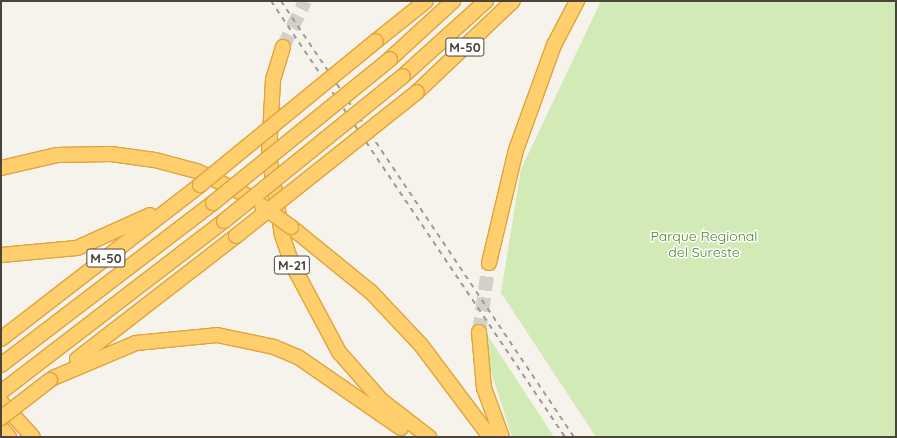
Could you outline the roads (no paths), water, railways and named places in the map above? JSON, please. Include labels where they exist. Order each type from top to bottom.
[{"type":"highway","name":"M-50","points":[[1,339],[196,188],[376,41],[420,1]]},
{"type":"highway","points":[[376,41],[426,1]]},
{"type":"highway","name":"M-50","points":[[1,365],[213,203],[390,59],[453,1]]},
{"type":"highway","name":"M-50","points":[[1,392],[224,221],[403,76],[486,1]]},
{"type":"highway","name":"M-50","points":[[1,418],[236,236],[417,92],[513,1]]},
{"type":"highway","points":[[488,263],[516,150],[554,45],[577,1]]},
{"type":"highway","name":"M-21","points":[[283,47],[273,80],[269,155],[282,235],[292,264],[339,352],[381,400],[429,437]]},
{"type":"highway","points":[[1,168],[57,155],[111,154],[155,160],[197,172],[246,195],[291,227],[371,292],[421,345],[490,437]]},
{"type":"highway","points":[[1,255],[77,248],[134,224],[196,188]]},
{"type":"highway","points":[[479,332],[484,388],[502,437]]},
{"type":"highway","points":[[52,379],[136,343],[217,334],[274,347],[320,370],[413,437]]},
{"type":"highway","points":[[1,402],[33,437]]},
{"type":"highway","points":[[1,428],[9,437]]},
{"type":"tunnel","points":[[283,47],[305,1]]},
{"type":"tunnel","points":[[479,332],[489,263]]},
{"type":"railway","points":[[271,1],[565,437]]},
{"type":"railway","points":[[281,1],[574,437]]},
{"type":"park label","name":"Parque Regional del Sureste","points":[[704,244]]}]
